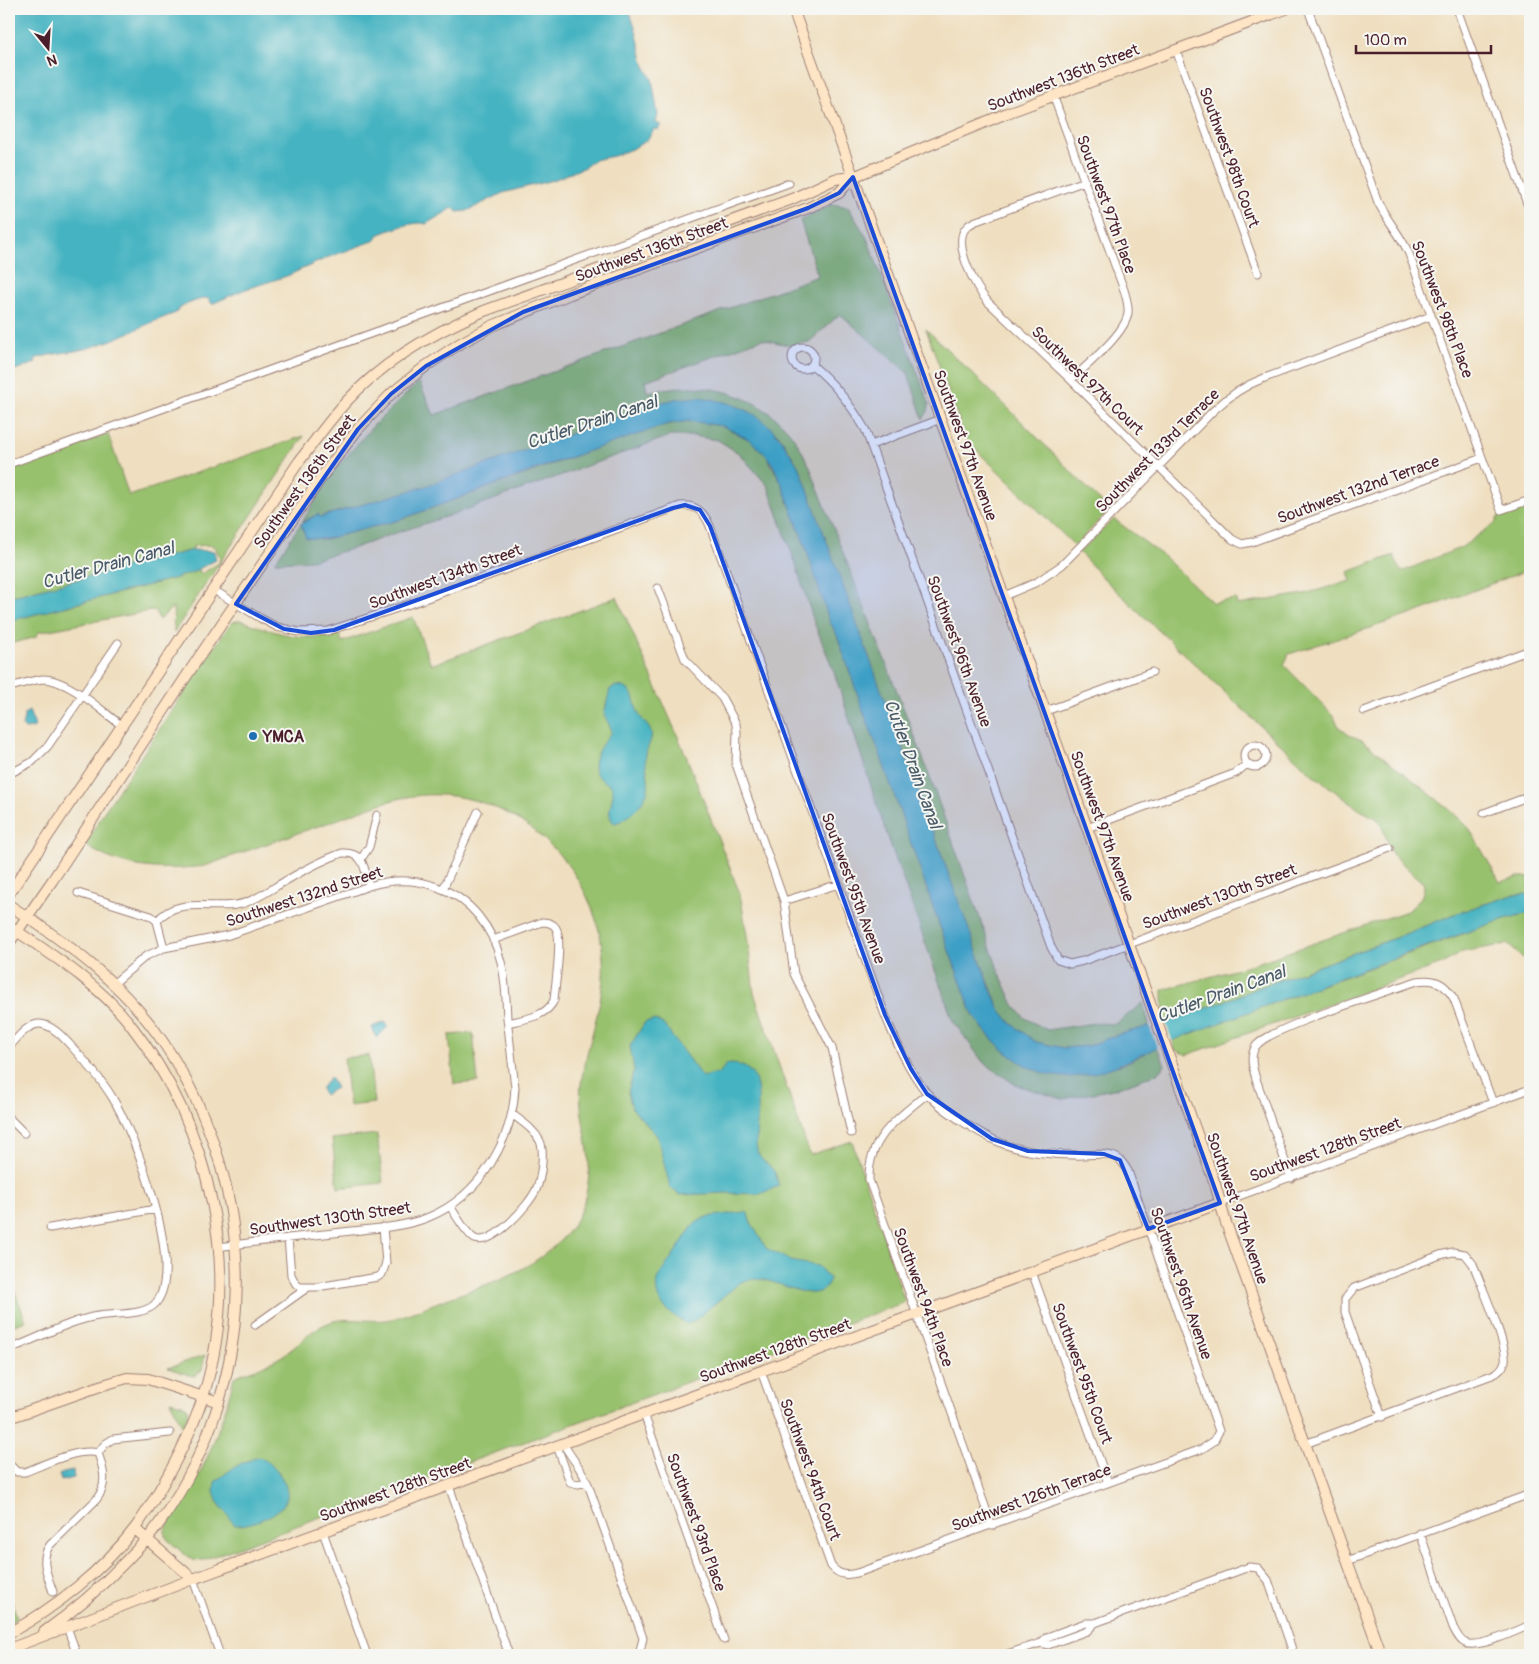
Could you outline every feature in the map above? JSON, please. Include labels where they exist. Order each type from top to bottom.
[{"type":"street","name":"Southwest 97th Avenue","points":[[793,9],[1046,711],[1381,1655]]},
{"type":"street","name":"Southwest 136th Street","points":[[9,894],[298,463],[344,403],[379,370],[418,343],[450,325],[484,311],[783,202],[836,179],[853,177],[1053,96],[1286,9]]},
{"type":"street","name":"Southwest 98th Place","points":[[1308,9],[1378,202],[1404,244],[1501,510],[1530,500]]},
{"type":"street","points":[[1457,9],[1530,212]]},
{"type":"street","name":"Southwest 98th Court","points":[[1176,50],[1258,273]]},
{"type":"street","name":"Southwest 97th Place","points":[[1053,96],[1126,297],[1128,309],[1125,323],[1112,340],[1071,380]]},
{"type":"street","name":"Southwest 136th Street","points":[[9,943],[13,929],[26,916],[52,881],[323,474],[358,428],[391,394],[426,366],[459,344],[492,326],[570,294],[808,208],[839,193],[853,177]]},
{"type":"street","name":"Southwest 97th Court","points":[[1085,181],[974,222],[964,229],[962,239],[965,257],[975,282],[983,296],[1008,322],[1071,380],[1228,536],[1242,544]]},
{"type":"street","name":"Southwest 136th Street","points":[[9,464],[789,183]]},
{"type":"street","name":"Southwest 133rd Terrace","points":[[1004,596],[1032,585],[1052,573],[1222,402],[1247,386],[1431,316]]},
{"type":"street","name":"Southwest 96th Avenue","points":[[812,365],[850,405],[865,430],[1051,947],[1058,960]]},
{"type":"street","points":[[871,445],[941,418]]},
{"type":"street","name":"Southwest 132nd Terrace","points":[[1242,544],[1272,535],[1482,458]]},
{"type":"street","name":"Southwest 134th Street","points":[[212,589],[267,623],[284,629],[311,633],[334,630],[673,508],[690,506]]},
{"type":"street","name":"Southwest 95th Avenue","points":[[690,506],[703,512],[710,526],[896,1044],[928,1094],[957,1118],[992,1139],[1007,1145],[1028,1151],[1055,1154],[1111,1155]]},
{"type":"street","points":[[658,588],[685,659],[722,698],[736,724],[736,764],[784,900],[794,974],[832,1048],[851,1133]]},
{"type":"street","points":[[9,774],[28,765],[44,751],[118,643]]},
{"type":"street","points":[[1364,712],[1530,650]]},
{"type":"street","points":[[1046,711],[1152,672]]},
{"type":"street","points":[[9,687],[46,680],[54,681],[82,696],[121,726]]},
{"type":"street","points":[[1087,828],[1236,773],[1247,764]]},
{"type":"street","points":[[9,792],[9,798]]},
{"type":"street","points":[[1484,813],[1530,796]]},
{"type":"street","points":[[443,889],[478,812]]},
{"type":"street","points":[[361,859],[369,846],[377,815]]},
{"type":"street","name":"Southwest 130th Street","points":[[1058,960],[1070,964],[1076,963],[1390,848]]},
{"type":"street","points":[[157,921],[163,913],[173,908],[224,906],[243,903],[342,853],[355,854],[361,859],[370,886]]},
{"type":"street","name":"Southwest 132nd Street","points":[[113,984],[140,961],[164,948],[229,935],[388,881],[407,881],[426,883],[457,896],[468,904],[482,921],[493,940],[503,970],[508,1023]]},
{"type":"street","points":[[784,900],[839,884]]},
{"type":"street","points":[[78,893],[151,916],[157,921],[164,948]]},
{"type":"street","name":"Southwest 128th Street","points":[[9,905],[87,962],[113,984],[140,1012],[162,1041],[193,1091],[219,1159],[230,1204],[237,1278],[236,1314],[230,1354],[218,1402],[210,1428],[194,1464],[169,1508],[147,1539],[103,1584],[76,1608],[31,1640]]},
{"type":"street","points":[[493,940],[542,922],[550,923],[557,929],[558,954],[554,1000],[550,1007],[534,1016],[508,1023]]},
{"type":"street","points":[[9,1633],[36,1617],[70,1592],[105,1562],[135,1528],[180,1454],[203,1396],[214,1349],[219,1310],[218,1247],[211,1195],[201,1158],[178,1099],[147,1047],[129,1022],[104,995],[50,952],[13,929]]},
{"type":"street","points":[[1291,1178],[1256,1080],[1252,1063],[1256,1046],[1267,1036],[1290,1026],[1417,982],[1431,980],[1442,984],[1454,999],[1493,1103]]},
{"type":"street","name":"Southwest 130th Street","points":[[218,1247],[418,1221],[450,1206],[470,1188],[495,1157],[505,1137],[512,1114],[514,1087],[508,1023]]},
{"type":"street","points":[[9,1047],[24,1030],[38,1024],[47,1026],[64,1039],[85,1061],[112,1096],[141,1162],[156,1209],[163,1255],[164,1282],[159,1298],[150,1308],[138,1312],[91,1317],[9,1349]]},
{"type":"street","name":"Southwest 128th Street","points":[[9,1649],[322,1532],[1530,1089]]},
{"type":"street","points":[[178,1099],[193,1091]]},
{"type":"street","name":"Southwest 94th Place","points":[[928,1094],[905,1112],[881,1136],[872,1152],[869,1170],[870,1186],[992,1526]]},
{"type":"street","points":[[184,1113],[199,1105]]},
{"type":"street","points":[[450,1206],[471,1236],[480,1240],[490,1237],[501,1230],[534,1194],[540,1175],[542,1146],[533,1131],[512,1114]]},
{"type":"street","points":[[9,1118],[24,1133]]},
{"type":"street","name":"Southwest 96th Avenue","points":[[1111,1155],[1126,1166],[1218,1427]]},
{"type":"street","points":[[50,1228],[156,1209]]},
{"type":"street","points":[[255,1325],[307,1288],[373,1279],[382,1274],[386,1262],[383,1227]]},
{"type":"street","points":[[288,1238],[293,1280],[296,1284],[307,1288]]},
{"type":"street","points":[[1305,1444],[1382,1416],[1495,1374],[1504,1365],[1505,1354],[1502,1342],[1473,1264],[1465,1254],[1446,1254],[1366,1283],[1350,1291],[1344,1303],[1346,1316],[1382,1416]]},
{"type":"street","name":"Southwest 95th Court","points":[[1032,1272],[1108,1484]]},
{"type":"street","name":"Southwest 94th Court","points":[[761,1371],[831,1566],[840,1574]]},
{"type":"street","points":[[9,1418],[127,1378],[148,1379],[218,1402]]},
{"type":"street","name":"Southwest 93rd Place","points":[[644,1414],[724,1640]]},
{"type":"street","name":"Southwest 126th Terrace","points":[[840,1574],[857,1573],[1206,1448],[1216,1438],[1218,1427]]},
{"type":"street","points":[[98,1453],[105,1444],[113,1439],[170,1434]]},
{"type":"street","points":[[560,1445],[570,1482],[578,1484],[587,1482]]},
{"type":"street","points":[[560,1445],[581,1470],[587,1482],[643,1638],[639,1655]]},
{"type":"street","points":[[9,1464],[16,1472],[25,1472],[75,1454],[98,1453]]},
{"type":"street","points":[[53,1592],[45,1566],[45,1553],[50,1545],[100,1494],[104,1486],[104,1475],[98,1453]]},
{"type":"street","points":[[449,1486],[509,1655]]},
{"type":"street","points":[[1347,1561],[1530,1494]]},
{"type":"street","points":[[135,1528],[193,1580],[220,1655]]},
{"type":"street","points":[[322,1532],[367,1655]]},
{"type":"street","points":[[1420,1533],[1453,1627],[1458,1636],[1465,1642],[1472,1644],[1480,1643],[1530,1625]]},
{"type":"street","points":[[1004,1655],[1041,1643],[1047,1637],[1085,1623],[1095,1623],[1243,1568],[1258,1568],[1268,1580],[1294,1655]]},
{"type":"street","points":[[67,1627],[77,1655]]},
{"type":"highlighted area","points":[[853,177],[1220,1203],[1148,1229],[1120,1160],[1104,1154],[1028,1151],[992,1139],[927,1094],[911,1069],[885,1015],[710,526],[700,510],[685,505],[673,508],[334,630],[311,633],[284,629],[236,604],[358,429],[391,394],[426,366],[523,312],[808,208],[839,193]]},
{"type":"green space","points":[[831,205],[848,207],[867,238],[929,403],[928,411],[923,419],[908,373],[840,314],[809,342],[792,346],[762,339],[645,381],[647,392],[699,387],[739,396],[752,402],[774,417],[788,430],[798,444],[809,465],[924,761],[999,972],[1014,1005],[1025,1018],[1047,1030],[1095,1023],[1116,1024],[1143,1003],[1150,1026],[1117,1035],[1088,1046],[1064,1048],[1036,1042],[1011,1023],[999,1008],[968,930],[801,471],[781,438],[771,428],[676,399],[642,408],[423,487],[319,517],[318,514],[302,522],[334,471],[373,426],[419,382],[434,415],[818,276],[800,220]]},
{"type":"green space","points":[[926,329],[1109,510],[1075,546],[966,440]]},
{"type":"green space","points":[[689,421],[723,426],[750,440],[766,455],[781,482],[811,562],[829,620],[837,635],[880,754],[938,921],[972,1012],[980,1025],[1008,1054],[1026,1065],[1077,1076],[1124,1064],[1157,1047],[1165,1065],[1158,1073],[1118,1088],[1063,1099],[1016,1085],[983,1062],[953,1021],[883,823],[833,669],[814,622],[768,486],[740,454],[718,440],[693,436],[670,436],[354,548],[312,560],[275,562],[301,523],[306,537],[326,539],[399,520],[658,426]]},
{"type":"green space","points":[[108,434],[129,496],[304,436],[174,632],[173,607],[159,620],[155,610],[39,632],[36,637],[9,644],[9,621],[176,578],[199,569],[201,574],[219,563],[220,558],[216,548],[211,545],[193,546],[193,550],[9,597],[9,470]]},
{"type":"green space","points":[[1530,504],[1530,569],[1410,615],[1289,654],[1284,665],[1332,714],[1340,728],[1349,735],[1362,740],[1449,809],[1469,828],[1500,882],[1519,877],[1530,877],[1530,894],[1513,895],[1460,912],[1186,1016],[1165,1021],[1163,1014],[1163,990],[1245,967],[1407,911],[1420,899],[1424,884],[1392,854],[1381,824],[1376,818],[1360,810],[1312,774],[1108,583],[1079,552],[1114,519],[1162,555],[1213,603],[1236,599],[1237,605],[1304,594],[1351,581],[1348,572],[1394,555],[1401,572],[1462,547],[1495,523],[1499,516]]},
{"type":"green space","points":[[617,597],[685,753],[740,894],[754,993],[810,1155],[852,1141],[905,1302],[239,1547],[195,1561],[169,1541],[165,1536],[165,1530],[194,1485],[207,1459],[222,1419],[234,1377],[279,1358],[325,1324],[353,1319],[393,1319],[509,1275],[540,1258],[573,1225],[583,1205],[588,1184],[589,1162],[580,1096],[585,1062],[600,1003],[603,958],[597,922],[583,889],[563,859],[537,833],[508,814],[474,800],[439,795],[393,800],[205,866],[189,868],[158,868],[128,864],[113,860],[85,845],[104,812],[233,622],[240,620],[300,637],[339,634],[342,642],[413,617],[431,665]]},
{"type":"green space","points":[[1530,913],[1530,964],[1507,944],[1462,952],[1442,964],[1187,1055],[1175,1050],[1172,1040],[1484,926]]},
{"type":"green space","points":[[473,1033],[478,1082],[454,1084],[449,1035]]},
{"type":"green space","points":[[369,1055],[374,1103],[349,1106],[344,1058]]},
{"type":"green space","points":[[377,1134],[383,1183],[338,1188],[332,1139]]},
{"type":"green space","points":[[9,1276],[26,1321],[9,1327]]},
{"type":"green space","points":[[205,1355],[202,1370],[195,1376],[168,1368]]},
{"type":"green space","points":[[170,1401],[187,1407],[188,1414],[183,1427]]},
{"type":"green space","points":[[9,1592],[17,1618],[9,1623]]},
{"type":"water","points":[[9,9],[628,9],[635,26],[644,64],[652,79],[658,115],[656,123],[661,125],[658,130],[655,128],[647,140],[634,148],[614,156],[594,160],[585,167],[553,180],[503,193],[467,211],[457,212],[453,208],[426,224],[409,224],[378,235],[376,240],[329,257],[287,276],[243,290],[212,304],[208,298],[195,301],[181,307],[176,313],[124,335],[85,349],[35,359],[36,363],[9,372]]},
{"type":"water","points":[[699,397],[735,405],[761,419],[781,440],[801,471],[991,990],[999,1008],[1011,1023],[1036,1042],[1064,1048],[1088,1046],[1117,1035],[1186,1016],[1460,912],[1513,895],[1530,894],[1530,913],[1508,918],[1344,976],[1182,1037],[1095,1073],[1065,1077],[1037,1071],[1011,1056],[999,1046],[972,1012],[837,635],[829,620],[804,542],[781,482],[766,455],[750,440],[723,426],[689,421],[668,424],[545,466],[399,520],[326,539],[306,538],[301,524],[318,514],[320,517],[423,487],[651,405],[676,399]]},
{"type":"water","points":[[193,550],[214,551],[216,560],[193,572],[176,578],[9,621],[9,597]]},
{"type":"water","points":[[616,686],[628,689],[631,692],[641,718],[651,732],[651,740],[646,758],[648,789],[644,800],[630,815],[614,823],[610,816],[613,789],[602,780],[594,767],[596,755],[611,733],[604,714],[610,689]]},
{"type":"water","points":[[29,711],[35,726],[25,729],[22,726],[24,714]]},
{"type":"water","points":[[655,1020],[663,1024],[702,1077],[719,1073],[727,1064],[742,1066],[751,1073],[756,1083],[758,1096],[757,1150],[762,1159],[772,1168],[779,1186],[760,1194],[679,1195],[670,1187],[657,1136],[632,1108],[628,1092],[634,1070],[630,1046],[645,1022]]},
{"type":"water","points":[[385,1022],[388,1027],[376,1038],[372,1027]]},
{"type":"water","points":[[330,1077],[336,1088],[324,1095],[321,1089]]},
{"type":"water","points":[[748,1213],[750,1221],[766,1248],[791,1261],[818,1266],[830,1279],[825,1289],[816,1293],[810,1293],[774,1282],[755,1279],[746,1280],[738,1284],[694,1321],[687,1324],[663,1306],[657,1294],[657,1279],[694,1224],[706,1217]]},
{"type":"water","points":[[259,1457],[269,1463],[279,1473],[287,1491],[285,1503],[280,1509],[266,1518],[235,1525],[217,1501],[214,1491],[215,1482],[236,1466]]},
{"type":"water","points":[[73,1471],[74,1478],[61,1481],[59,1474]]},
{"type":"pier","points":[[1164,1019],[1173,1043],[1158,1050],[1149,1024]]},
{"type":"place","name":"YMCA","points":[[253,736]]},
{"type":"water label","name":"Cutler Drain Canal","points":[[592,422]]},
{"type":"water label","name":"Cutler Drain Canal","points":[[108,565]]},
{"type":"water label","name":"Cutler Drain Canal","points":[[913,764]]},
{"type":"water label","name":"Cutler Drain Canal","points":[[1221,994]]}]
